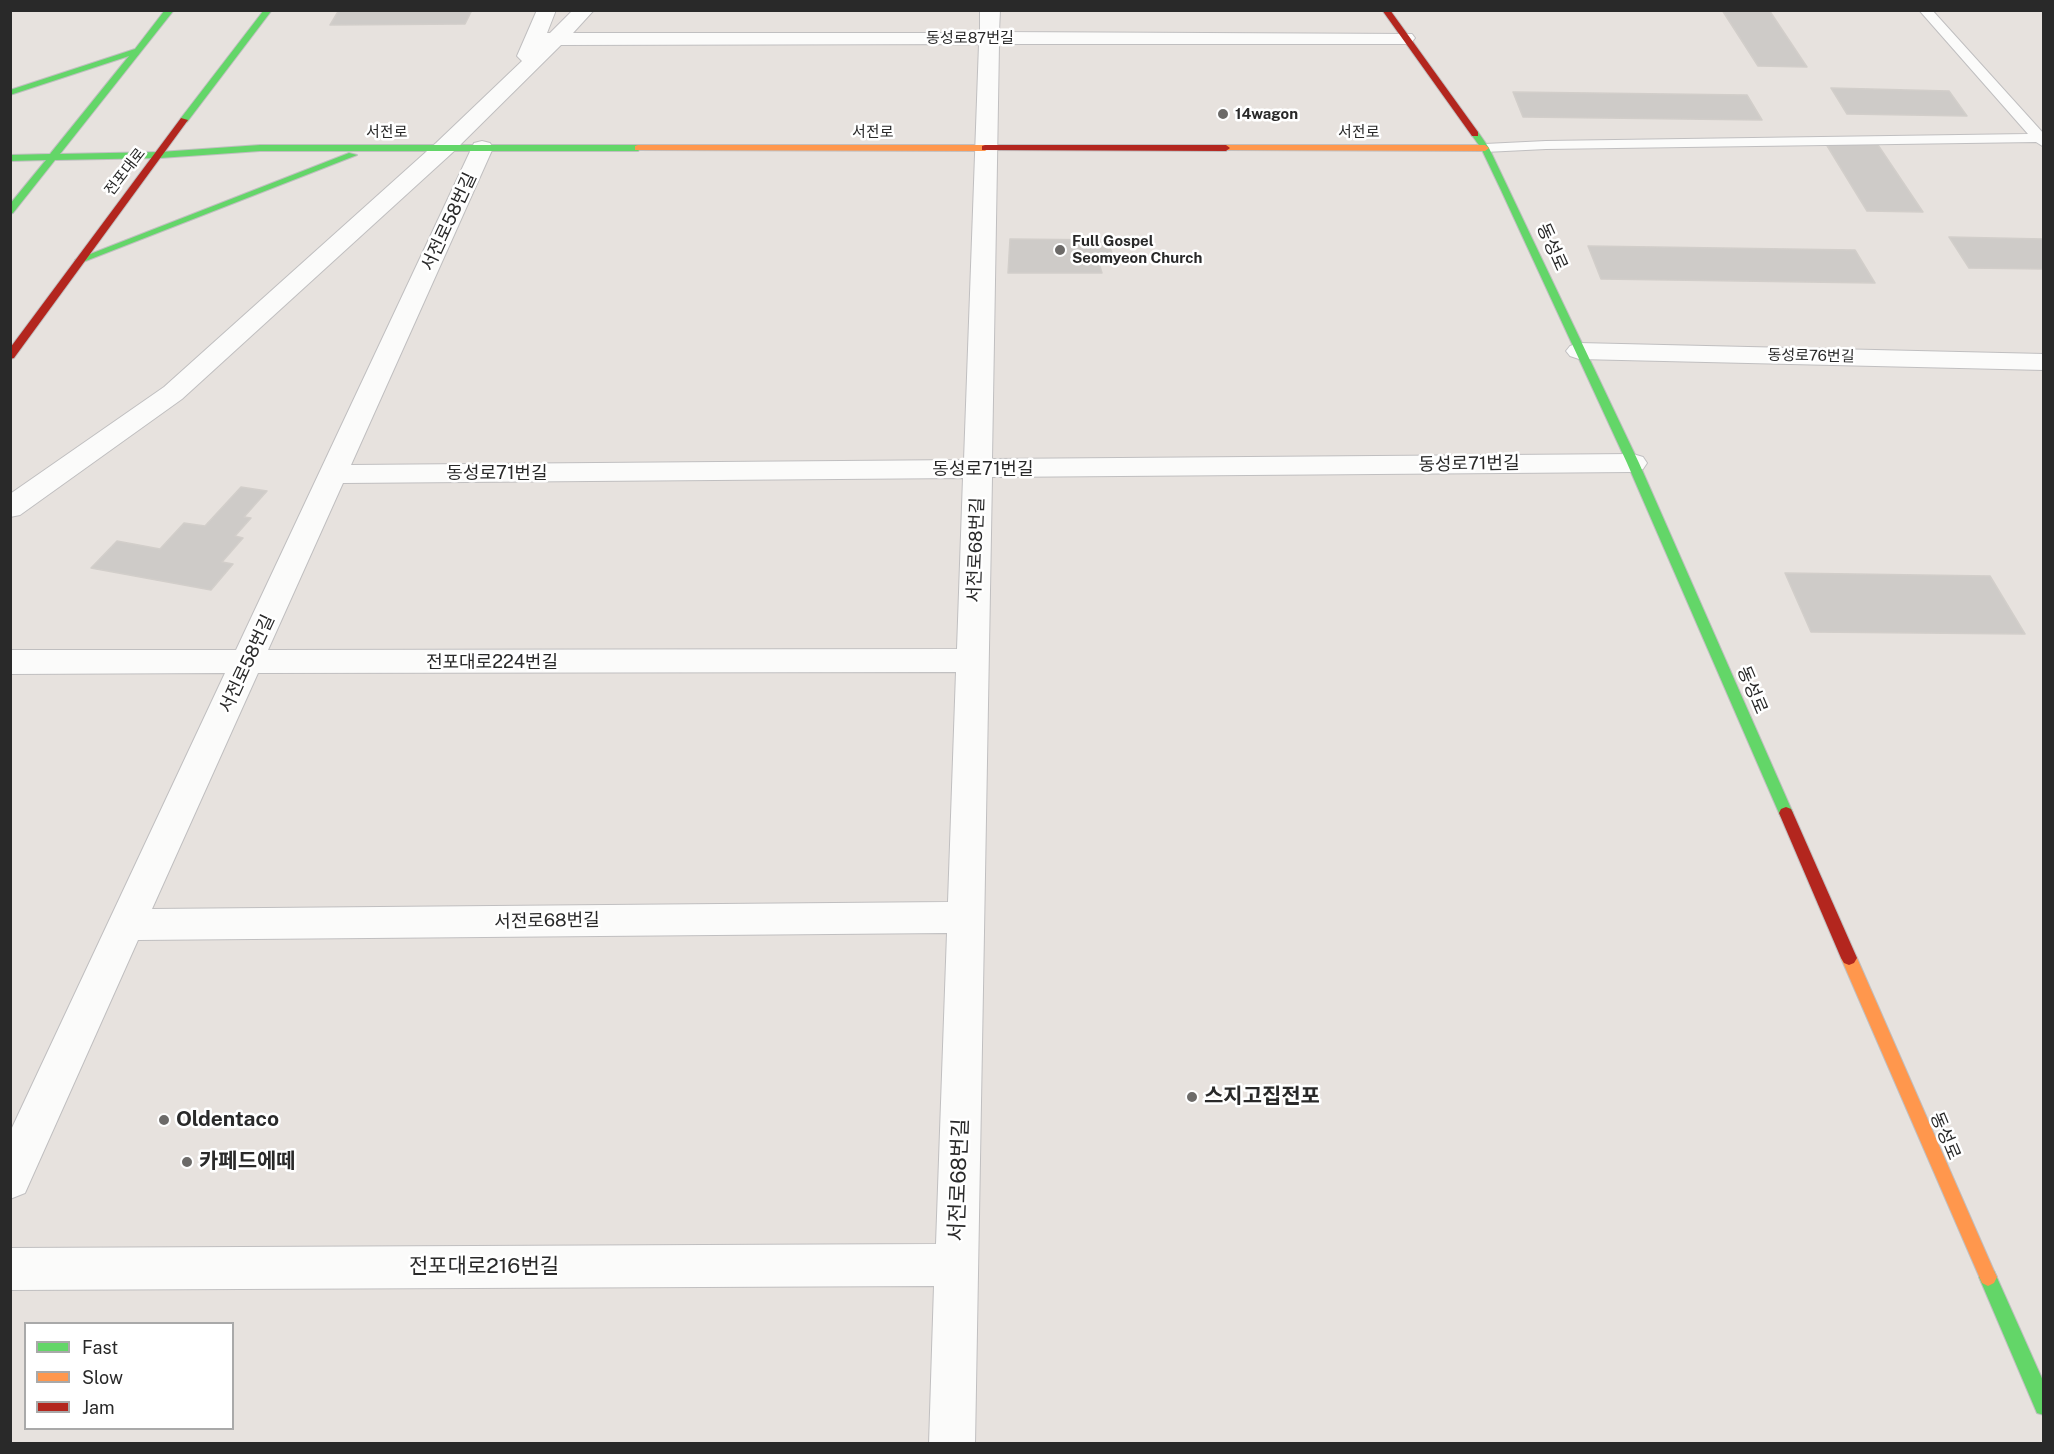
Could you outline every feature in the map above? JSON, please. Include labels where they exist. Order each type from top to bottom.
[{"type":"main road","points":[[10,211],[170,10]]},
{"type":"main road","name":"전포대로","points":[[10,356],[160,155],[226,62],[268,10]]},
{"type":"main road","name":"동성로","points":[[1386,10],[1485,148],[1506,190],[1633,463],[2043,1406]]},
{"type":"main road","points":[[10,93],[136,51]]},
{"type":"main road","points":[[45,137],[91,138]]},
{"type":"main road","name":"서전로","points":[[148,139],[171,139],[260,148]]},
{"type":"main road","name":"서전로","points":[[10,158],[160,155],[260,148],[1485,148]]},
{"type":"main road","points":[[80,260],[370,148]]},
{"type":"street","points":[[545,39],[547,10]]},
{"type":"street","points":[[10,508],[173,393],[444,148],[520,72],[545,39],[585,10]]},
{"type":"street","name":"서전로68번길","points":[[952,1443],[990,10]]},
{"type":"street","name":"동성로87번길","points":[[545,39],[1405,38]]},
{"type":"street","name":"서전로58번길","points":[[10,1179],[482,148]]},
{"type":"street","name":"동성로76번길","points":[[1579,351],[2043,362]]},
{"type":"street","name":"동성로71번길","points":[[333,474],[1633,463]]},
{"type":"street","name":"전포대로224번길","points":[[10,662],[973,660]]},
{"type":"street","name":"서전로68번길","points":[[127,925],[966,917]]},
{"type":"street","name":"전포대로216번길","points":[[10,1269],[957,1265]]},
{"type":"lane","points":[[1925,10],[2041,140]]},
{"type":"lane","points":[[1485,148],[1546,145],[2041,140]]},
{"type":"building","points":[[339,10],[472,10],[465,24],[330,25]]},
{"type":"building","points":[[1722,10],[1769,10],[1807,67],[1758,66]]},
{"type":"building","points":[[1831,88],[1949,91],[1967,116],[1847,114]]},
{"type":"building","points":[[1513,92],[1747,95],[1762,120],[1523,117]]},
{"type":"building","points":[[1826,144],[1878,145],[1923,212],[1867,211]]},
{"type":"building","points":[[1949,237],[2044,239],[2044,269],[1969,268]]},
{"type":"building","name":"Full Gospel Seomyeon Church","points":[[1010,239],[1108,240],[1114,260],[1099,263],[1102,273],[1008,273]]},
{"type":"building","points":[[1588,246],[1855,250],[1875,283],[1601,279]]},
{"type":"building","points":[[241,487],[267,491],[244,517],[251,518],[235,536],[243,538],[222,562],[233,564],[211,590],[91,568],[117,541],[160,549],[184,523],[205,526]]},
{"type":"building","points":[[1785,573],[1990,576],[2025,634],[1811,632]]},
{"type":"traffic: fast","points":[[10,211],[170,10]]},
{"type":"traffic: fast","points":[[184,120],[268,10]]},
{"type":"traffic: fast","points":[[10,93],[136,51]]},
{"type":"traffic: fast","points":[[1475,134],[1485,148],[1506,190],[1633,463],[1786,813]]},
{"type":"traffic: fast","points":[[10,158],[160,155],[260,148],[638,148]]},
{"type":"traffic: fast","points":[[80,260],[352,155]]},
{"type":"traffic: fast","points":[[1988,1277],[2044,1406]]},
{"type":"traffic: slow","points":[[638,148],[985,148]]},
{"type":"traffic: slow","points":[[1226,148],[1485,148]]},
{"type":"traffic: slow","points":[[1849,958],[1988,1277]]},
{"type":"traffic: jam","points":[[1386,10],[1475,134]]},
{"type":"traffic: jam","points":[[10,356],[184,120]]},
{"type":"traffic: jam","points":[[985,148],[1226,148]]},
{"type":"traffic: jam","points":[[1786,813],[1849,958]]},
{"type":"place","name":"14wagon","points":[[1223,114]]},
{"type":"place","name":"Full Gospel Seomyeon Church","points":[[1060,250]]},
{"type":"place","name":"스지고집전포","points":[[1192,1097]]},
{"type":"place","name":"Oldentaco","points":[[164,1120]]},
{"type":"place","name":"카페드에떼","points":[[187,1162]]}]
